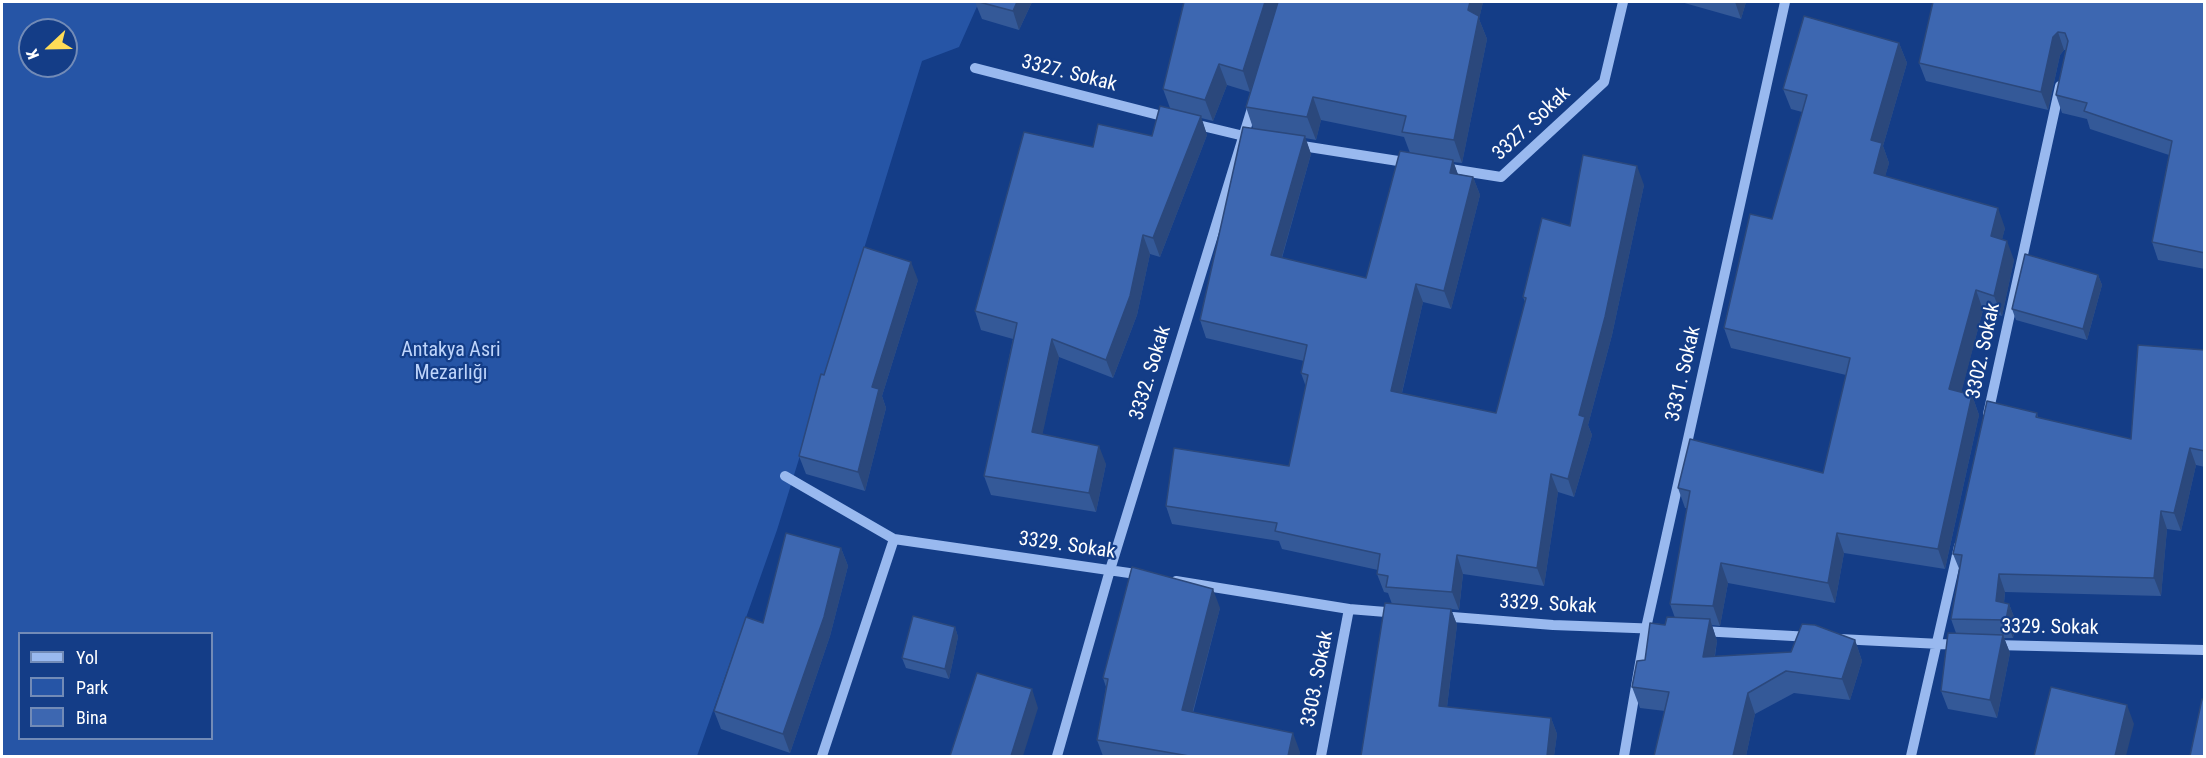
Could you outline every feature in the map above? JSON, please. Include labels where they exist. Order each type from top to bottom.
[{"type":"street","name":"3327. Sokak","points":[[1431,166],[1501,177],[1604,82],[1623,2]]},
{"type":"street","name":"3331. Sokak","points":[[1624,756],[1646,628],[1785,2]]},
{"type":"street","name":"3327. Sokak","points":[[975,68],[1254,138]]},
{"type":"street","name":"3302. Sokak","points":[[1985,426],[2064,69]]},
{"type":"street","name":"3332. Sokak","points":[[1057,756],[1110,570],[1257,91]]},
{"type":"street","points":[[1290,144],[1419,164]]},
{"type":"street","name":"3329. Sokak","points":[[785,476],[894,539],[1110,570],[1349,609],[1409,614]]},
{"type":"street","points":[[1911,756],[1962,529]]},
{"type":"street","points":[[822,756],[894,539]]},
{"type":"street","name":"3303. Sokak","points":[[1321,756],[1349,609]]},
{"type":"street","name":"3329. Sokak","points":[[1433,615],[1553,625],[1669,629]]},
{"type":"street","points":[[1692,630],[1821,638]]},
{"type":"street","points":[[1832,638],[1972,645]]},
{"type":"street","name":"3329. Sokak","points":[[1984,645],[2205,650]]},
{"type":"green space","name":"Antakya Asri Mezarlığı","points":[[2,2],[979,2],[959,47],[922,61],[777,530],[697,756],[2,756]]},
{"type":"building","points":[[979,2],[1017,2],[1013,11]]},
{"type":"building","points":[[1184,2],[1265,2],[1243,71],[1219,64],[1205,100],[1163,89]]},
{"type":"building","points":[[1278,2],[1470,2],[1468,10],[1479,16],[1454,140],[1402,132],[1406,116],[1313,97],[1307,117],[1246,107]]},
{"type":"building","points":[[1933,2],[2205,2],[2205,253],[2152,242],[2172,141],[2084,111],[2087,103],[2056,95],[2068,41],[2065,33],[2058,32],[2053,37],[2041,92],[1919,63]]},
{"type":"building","points":[[1804,16],[1899,43],[1871,140],[1882,143],[1874,173],[1998,208],[1991,236],[2007,241],[1994,296],[1976,290],[1949,389],[1972,395],[1938,549],[1837,533],[1828,583],[1721,563],[1713,606],[1670,604],[1690,491],[1678,488],[1690,439],[1823,473],[1850,358],[1724,328],[1750,214],[1772,219],[1807,95],[1783,89]]},
{"type":"building","points":[[1160,106],[1201,116],[1153,238],[1143,235],[1130,296],[1106,360],[1052,339],[1032,432],[1099,446],[1089,493],[984,476],[1017,323],[975,311],[1024,132],[1093,147],[1098,124],[1152,136]]},
{"type":"building","points":[[1243,127],[1305,136],[1271,255],[1366,278],[1400,151],[1453,160],[1450,173],[1473,177],[1444,291],[1416,284],[1391,391],[1496,413],[1526,298],[1523,297],[1542,218],[1570,226],[1583,155],[1637,166],[1605,317],[1579,415],[1585,417],[1568,479],[1551,474],[1537,568],[1457,555],[1452,592],[1386,587],[1388,576],[1377,574],[1380,554],[1275,531],[1277,523],[1166,506],[1174,448],[1289,466],[1308,375],[1301,373],[1307,345],[1200,320]]},
{"type":"building","points":[[864,247],[911,262],[872,387],[879,389],[858,472],[799,456],[821,374],[824,375]]},
{"type":"building","points":[[2025,254],[2098,275],[2083,329],[2012,309]]},
{"type":"building","points":[[2138,345],[2205,350],[2205,451],[2190,448],[2174,513],[2161,511],[2154,578],[1999,574],[1996,601],[2009,604],[2006,620],[1951,619],[1962,555],[1953,554],[1987,401],[2037,413],[2036,417],[2131,439]]},
{"type":"building","points":[[786,533],[841,548],[824,617],[783,734],[714,711],[746,617],[763,623]]},
{"type":"building","points":[[1132,567],[1213,589],[1182,710],[1293,733],[1288,756],[1189,756],[1097,740],[1108,679],[1103,678]]},
{"type":"building","points":[[1385,603],[1451,609],[1439,706],[1551,718],[1547,756],[1361,756]]},
{"type":"building","points":[[913,616],[955,627],[945,669],[902,658]]},
{"type":"building","points":[[1667,617],[1710,619],[1703,657],[1791,652],[1802,624],[1815,625],[1855,640],[1842,679],[1786,671],[1748,693],[1733,756],[1654,756],[1669,692],[1632,687],[1637,661],[1645,660],[1650,623],[1665,625]]},
{"type":"building","points":[[1948,633],[2003,635],[1990,700],[1941,691]]},
{"type":"building","points":[[977,673],[1032,689],[1011,756],[950,756]]},
{"type":"building","points":[[2051,687],[2127,705],[2115,756],[2034,756]]},
{"type":"building","points":[[2202,699],[2205,700],[2205,756],[2190,756]]}]
